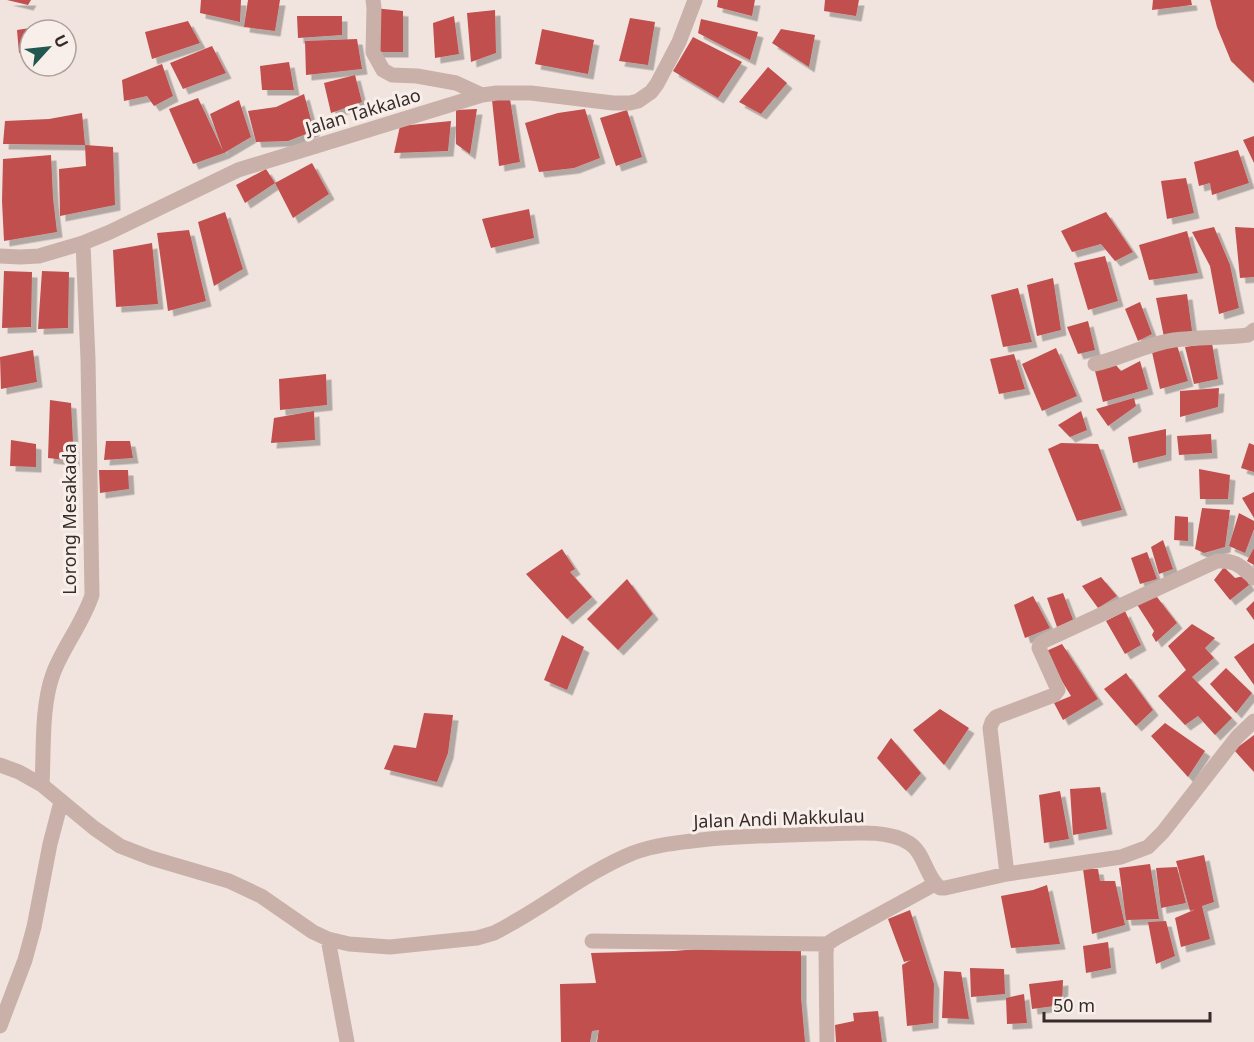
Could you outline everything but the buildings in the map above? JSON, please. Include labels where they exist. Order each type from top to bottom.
[{"type":"street","points":[[373,0],[373,52],[383,70],[392,75],[456,82],[482,95]]},
{"type":"street","name":"Jalan Takkalao","points":[[0,256],[39,256],[83,243],[238,170],[482,95],[531,93],[613,103],[638,101],[651,92],[657,84],[680,42],[695,0]]},
{"type":"street","name":"Lorong Mesakada","points":[[42,785],[46,701],[53,674],[92,595],[88,359],[83,243]]},
{"type":"street","points":[[1095,364],[1114,360],[1156,344],[1175,340],[1248,335],[1254,330]]},
{"type":"street","points":[[1007,874],[990,728],[996,717],[1054,695],[1058,690],[1039,648],[1040,644],[1217,561],[1228,560],[1237,564],[1254,578]]},
{"type":"street","points":[[592,941],[828,944],[935,884],[940,888],[945,888],[1007,874],[1121,857],[1148,847],[1163,832],[1237,737],[1254,721]]},
{"type":"street","name":"Jalan Andi Makkulau","points":[[0,765],[19,772],[42,785],[94,828],[120,846],[151,858],[229,881],[261,896],[313,932],[328,939],[349,944],[390,947],[486,936],[607,866],[632,854],[677,842],[761,835],[879,834],[901,839],[912,845],[935,884]]},
{"type":"street","points":[[0,1026],[25,960],[34,927],[50,844],[61,802]]},
{"type":"street","points":[[328,939],[347,1042]]},
{"type":"street","points":[[826,1042],[826,953],[828,944]]}]
